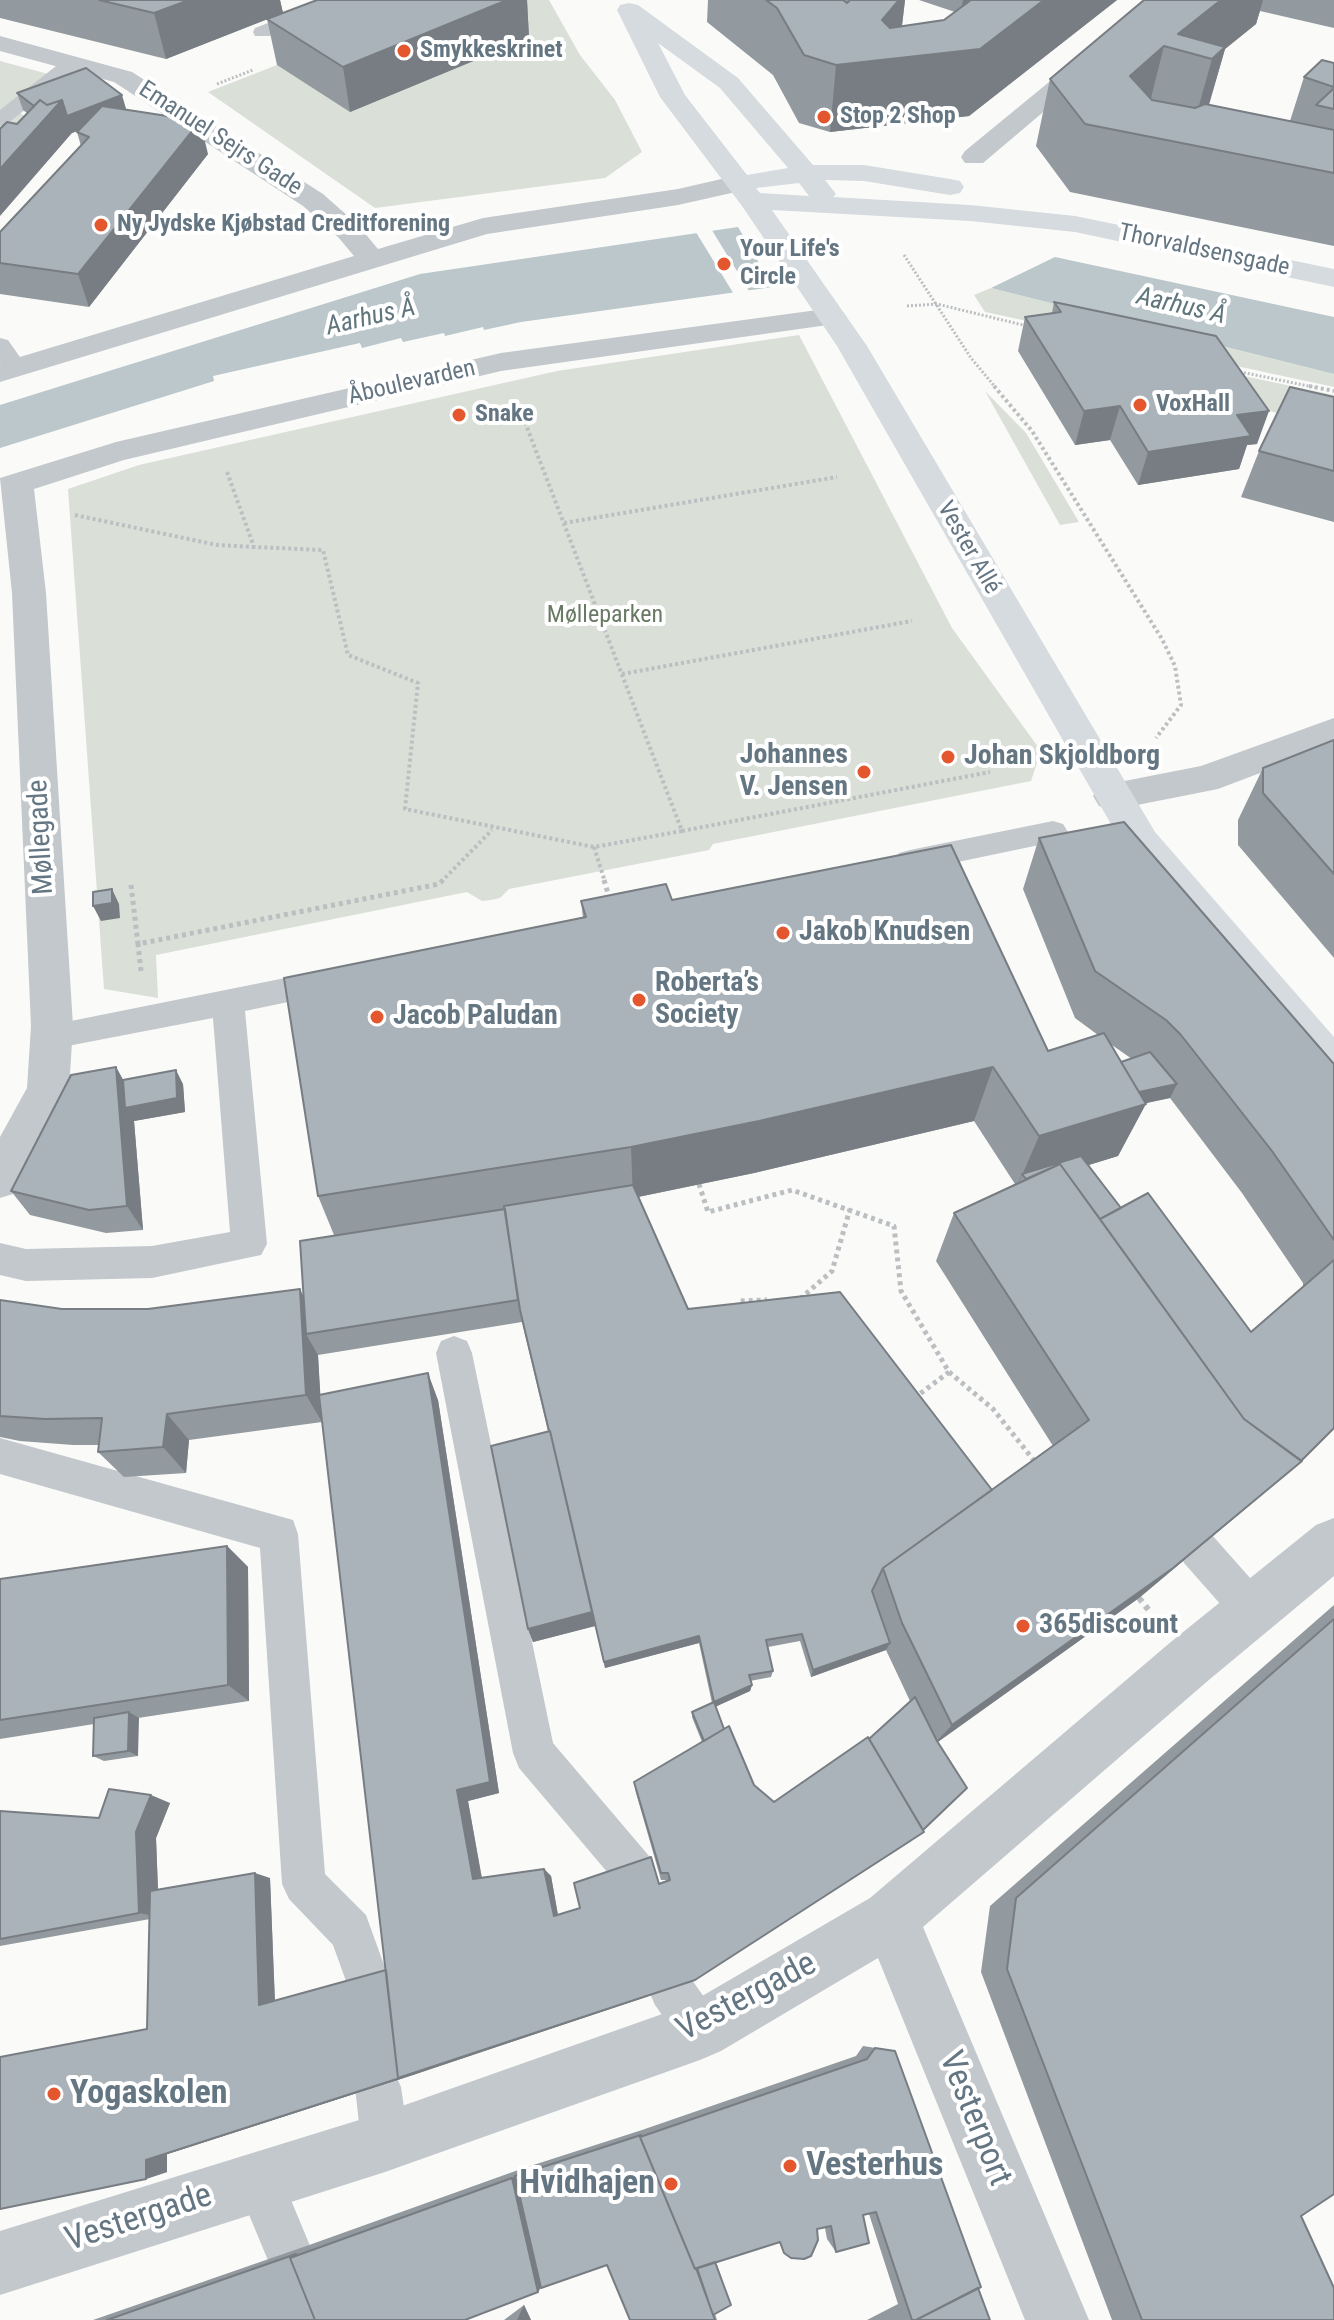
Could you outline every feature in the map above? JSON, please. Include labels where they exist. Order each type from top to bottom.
[{"type":"street","points":[[974,157],[1164,0]]},
{"type":"street","name":"Vester Allé","points":[[622,5],[729,83],[830,204]]},
{"type":"street","name":"Vester Allé","points":[[622,5],[673,97],[746,192],[832,317],[1112,796],[1159,866],[1224,935],[1334,1067]]},
{"type":"street","name":"Emanuel Sejrs Gade","points":[[0,43],[123,77],[313,200],[348,231],[371,259]]},
{"type":"street","name":"Thorvaldsensgade","points":[[746,192],[806,174],[830,171],[864,173],[999,195],[1075,224]]},
{"type":"street","points":[[5,362],[503,222],[678,197],[746,192]]},
{"type":"street","name":"Thorvaldsensgade","points":[[746,192],[830,204],[1075,224],[1334,278]]},
{"type":"street","name":"Åboulevarden","points":[[8,486],[116,452],[501,362],[832,317]]},
{"type":"street","name":"Møllegade","points":[[0,1179],[48,1090],[52,1036],[29,593],[8,486]]},
{"type":"street","points":[[1112,796],[1205,779],[1334,731]]},
{"type":"street","name":"Vestergade","points":[[0,2263],[259,2181],[382,2114],[686,2010],[890,1918],[1252,1610],[1329,1558]]},
{"type":"street","name":"Vesterport","points":[[890,1918],[1057,2320]]},
{"type":"lane","points":[[262,32],[308,6],[345,0]]},
{"type":"lane","points":[[0,120],[72,63]]},
{"type":"lane","points":[[149,119],[176,109]]},
{"type":"lane","points":[[883,867],[950,868],[1053,832]]},
{"type":"lane","points":[[52,1036],[352,977]]},
{"type":"lane","points":[[0,1259],[26,1265],[152,1262],[249,1244],[228,1003]]},
{"type":"lane","points":[[454,1353],[534,1753],[634,1871]]},
{"type":"lane","points":[[0,1456],[279,1534],[304,1884],[350,1931],[367,1979]]},
{"type":"lane","points":[[1198,1549],[1252,1610]]},
{"type":"lane","points":[[259,2181],[289,2253]]},
{"type":"path","points":[[912,263],[971,358],[1032,431],[1162,639],[1175,666],[1181,705],[1112,796]]},
{"type":"path","points":[[907,306],[937,304],[1028,326]]},
{"type":"path","points":[[501,362],[682,831]]},
{"type":"path","points":[[1230,370],[1334,391]]},
{"type":"path","points":[[212,430],[254,547]]},
{"type":"path","points":[[564,523],[837,477]]},
{"type":"path","points":[[65,513],[217,545],[323,550],[348,655],[418,683],[405,809],[594,847],[990,772]]},
{"type":"path","points":[[622,674],[912,621]]},
{"type":"path","points":[[138,944],[439,884],[493,829]]},
{"type":"path","points":[[594,847],[613,911]]},
{"type":"path","points":[[131,885],[142,975]]},
{"type":"path","points":[[699,1184],[708,1212],[792,1190],[894,1226],[901,1291],[949,1372],[993,1409],[1043,1472]]},
{"type":"path","points":[[785,1300],[800,1300],[832,1271],[850,1209]]},
{"type":"path","points":[[743,1314],[739,1301],[769,1300]]},
{"type":"path","points":[[927,1408],[917,1396],[949,1372]]},
{"type":"green space","points":[[463,0],[549,0],[580,55],[615,100],[642,152],[605,178],[375,208],[208,92],[277,65]]},
{"type":"green space","points":[[0,61],[85,84],[19,112],[42,129],[0,172]]},
{"type":"green space","points":[[991,288],[1334,374],[1334,387],[985,312],[974,295]]},
{"type":"green space","name":"Mølleparken","points":[[799,335],[952,628],[1041,751],[1031,781],[713,844],[709,850],[509,889],[500,898],[491,900],[482,901],[467,892],[156,955],[158,998],[104,989],[68,489],[139,465],[557,371]]},
{"type":"green space","points":[[1239,375],[1334,395],[1334,428],[1262,409]]},
{"type":"green space","points":[[985,391],[1026,433],[1079,522],[1060,525]]},
{"type":"water","name":"Aarhus Å","points":[[738,227],[773,287],[521,322],[484,330],[483,327],[403,342],[401,338],[362,348],[360,343],[213,376],[214,381],[0,448],[0,405],[420,274]]},
{"type":"water","name":"Aarhus Å","points":[[1055,257],[1334,317],[1334,374],[991,288]]},
{"type":"pier","points":[[710,227],[751,294],[735,296],[694,229]]},
{"type":"building","points":[[99,0],[189,0],[154,13]]},
{"type":"building","points":[[317,0],[507,0],[343,67],[267,19]]},
{"type":"building","points":[[766,0],[843,0],[847,3],[850,0],[899,0],[882,20],[890,28],[944,20],[971,0],[1044,0],[980,49],[836,65],[804,55],[777,8]]},
{"type":"building","points":[[1144,0],[1221,0],[1178,34],[1225,47],[1212,59],[1164,46],[1130,76],[1152,100],[1195,108],[1205,104],[1334,130],[1334,173],[1085,124],[1050,79]]},
{"type":"building","points":[[1322,60],[1334,63],[1334,87],[1304,77]]},
{"type":"building","points":[[86,68],[122,95],[67,116],[62,100],[47,105],[40,100],[34,106],[17,93]]},
{"type":"building","points":[[1334,88],[1334,109],[1316,105]]},
{"type":"building","points":[[40,100],[47,105],[62,100],[0,169],[0,129],[7,122],[17,124]]},
{"type":"building","points":[[102,106],[200,121],[78,274],[0,263],[0,232],[89,137],[77,132]]},
{"type":"building","points":[[1054,302],[1216,336],[1269,411],[1237,415],[1251,436],[1148,452],[1120,406],[1084,411],[1025,317],[1061,312]]},
{"type":"building","points":[[1290,387],[1334,397],[1334,471],[1259,451]]},
{"type":"building","points":[[1334,740],[1334,874],[1263,793],[1263,768]]},
{"type":"building","points":[[1124,822],[1334,1064],[1334,1240],[1272,1151],[1181,1035],[1166,1020],[1095,971],[1039,838]]},
{"type":"building","points":[[951,845],[1048,1051],[1104,1033],[1146,1104],[1039,1136],[993,1067],[631,1147],[318,1196],[284,978],[586,917],[581,901],[666,884],[672,900]]},
{"type":"building","points":[[112,889],[112,903],[93,906],[93,892]]},
{"type":"building","points":[[1150,1052],[1177,1084],[1139,1092],[1121,1062]]},
{"type":"building","points":[[116,1067],[127,1206],[89,1210],[11,1191],[71,1075]]},
{"type":"building","points":[[176,1070],[177,1098],[125,1108],[123,1080]]},
{"type":"building","points":[[1081,1156],[1121,1208],[1100,1219],[1060,1164],[1026,1179],[1022,1174]]},
{"type":"building","points":[[1060,1164],[1244,1419],[1302,1461],[1173,1568],[952,1725],[902,1623],[883,1568],[1089,1420],[954,1213]]},
{"type":"building","points":[[633,1185],[688,1309],[840,1292],[992,1490],[883,1568],[872,1591],[890,1643],[813,1670],[802,1634],[766,1640],[773,1671],[749,1675],[752,1685],[714,1702],[699,1636],[604,1662],[520,1310],[504,1206]]},
{"type":"building","points":[[1148,1193],[1251,1332],[1334,1260],[1334,1428],[1301,1461],[1244,1419],[1100,1219]]},
{"type":"building","points":[[505,1209],[518,1300],[306,1334],[300,1241]]},
{"type":"building","points":[[300,1289],[306,1395],[167,1414],[163,1447],[98,1452],[102,1418],[0,1416],[0,1300],[62,1309],[148,1309]]},
{"type":"building","points":[[428,1373],[490,1782],[457,1790],[473,1879],[544,1869],[554,1916],[580,1908],[574,1883],[651,1857],[659,1884],[670,1880],[668,1873],[661,1873],[634,1782],[729,1726],[754,1785],[774,1802],[868,1737],[924,1832],[695,1980],[398,2078],[319,1395]]},
{"type":"building","points":[[550,1431],[592,1612],[528,1629],[491,1446]]},
{"type":"building","points":[[227,1546],[228,1685],[0,1720],[0,1579]]},
{"type":"building","points":[[1334,1619],[1334,2194],[1301,2216],[1334,2288],[1334,2320],[1142,2320],[1007,1969],[1016,1898]]},
{"type":"building","points":[[915,1697],[937,1741],[967,1788],[923,1830],[869,1739]]},
{"type":"building","points":[[714,1702],[724,1729],[704,1741],[692,1712]]},
{"type":"building","points":[[129,1712],[128,1751],[93,1756],[94,1718]]},
{"type":"building","points":[[109,1789],[151,1795],[136,1832],[139,1913],[0,1939],[0,1811],[99,1818]]},
{"type":"building","points":[[255,1873],[259,2005],[386,1970],[398,2078],[403,2077],[146,2160],[146,2179],[0,2209],[0,2057],[147,2029],[150,1891]]},
{"type":"building","name":"Vesterhus","points":[[875,2048],[895,2051],[981,2287],[912,2320],[876,2212],[863,2215],[869,2243],[836,2252],[831,2226],[817,2229],[818,2240],[811,2256],[804,2259],[791,2258],[784,2253],[780,2242],[695,2269],[640,2137],[867,2059]]},
{"type":"building","points":[[641,2135],[715,2320],[630,2320],[607,2265],[541,2288],[515,2176]]},
{"type":"building","points":[[512,2178],[538,2292],[465,2320],[315,2320],[290,2258]]},
{"type":"building","points":[[296,2254],[290,2258],[315,2320],[107,2320]]},
{"type":"building","points":[[715,2262],[731,2305],[713,2315],[697,2268]]},
{"type":"building","points":[[978,2288],[990,2320],[916,2320]]},
{"type":"place","name":"Smykkeskrinet","points":[[404,51]]},
{"type":"place","name":"Stop 2 Shop","points":[[824,117]]},
{"type":"place","name":"Ny Jydske Kjøbstad Creditforening","points":[[101,225]]},
{"type":"place","name":"Your Life's Circle","points":[[724,264]]},
{"type":"place","name":"VoxHall","points":[[1140,405]]},
{"type":"place","name":"Snake","points":[[459,415]]},
{"type":"place","name":"Johan Skjoldborg","points":[[948,757]]},
{"type":"place","name":"Johannes V. Jensen","points":[[864,772]]},
{"type":"place","name":"Jakob Knudsen","points":[[783,933]]},
{"type":"place","name":"Roberta’s Society","points":[[639,1000]]},
{"type":"place","name":"Jacob Paludan","points":[[377,1017]]},
{"type":"place","name":"365discount","points":[[1023,1626]]},
{"type":"place","name":"Yogaskolen","points":[[54,2094]]},
{"type":"place","name":"Vesterhus","points":[[790,2166]]},
{"type":"place","name":"Hvidhajen","points":[[671,2184]]}]
